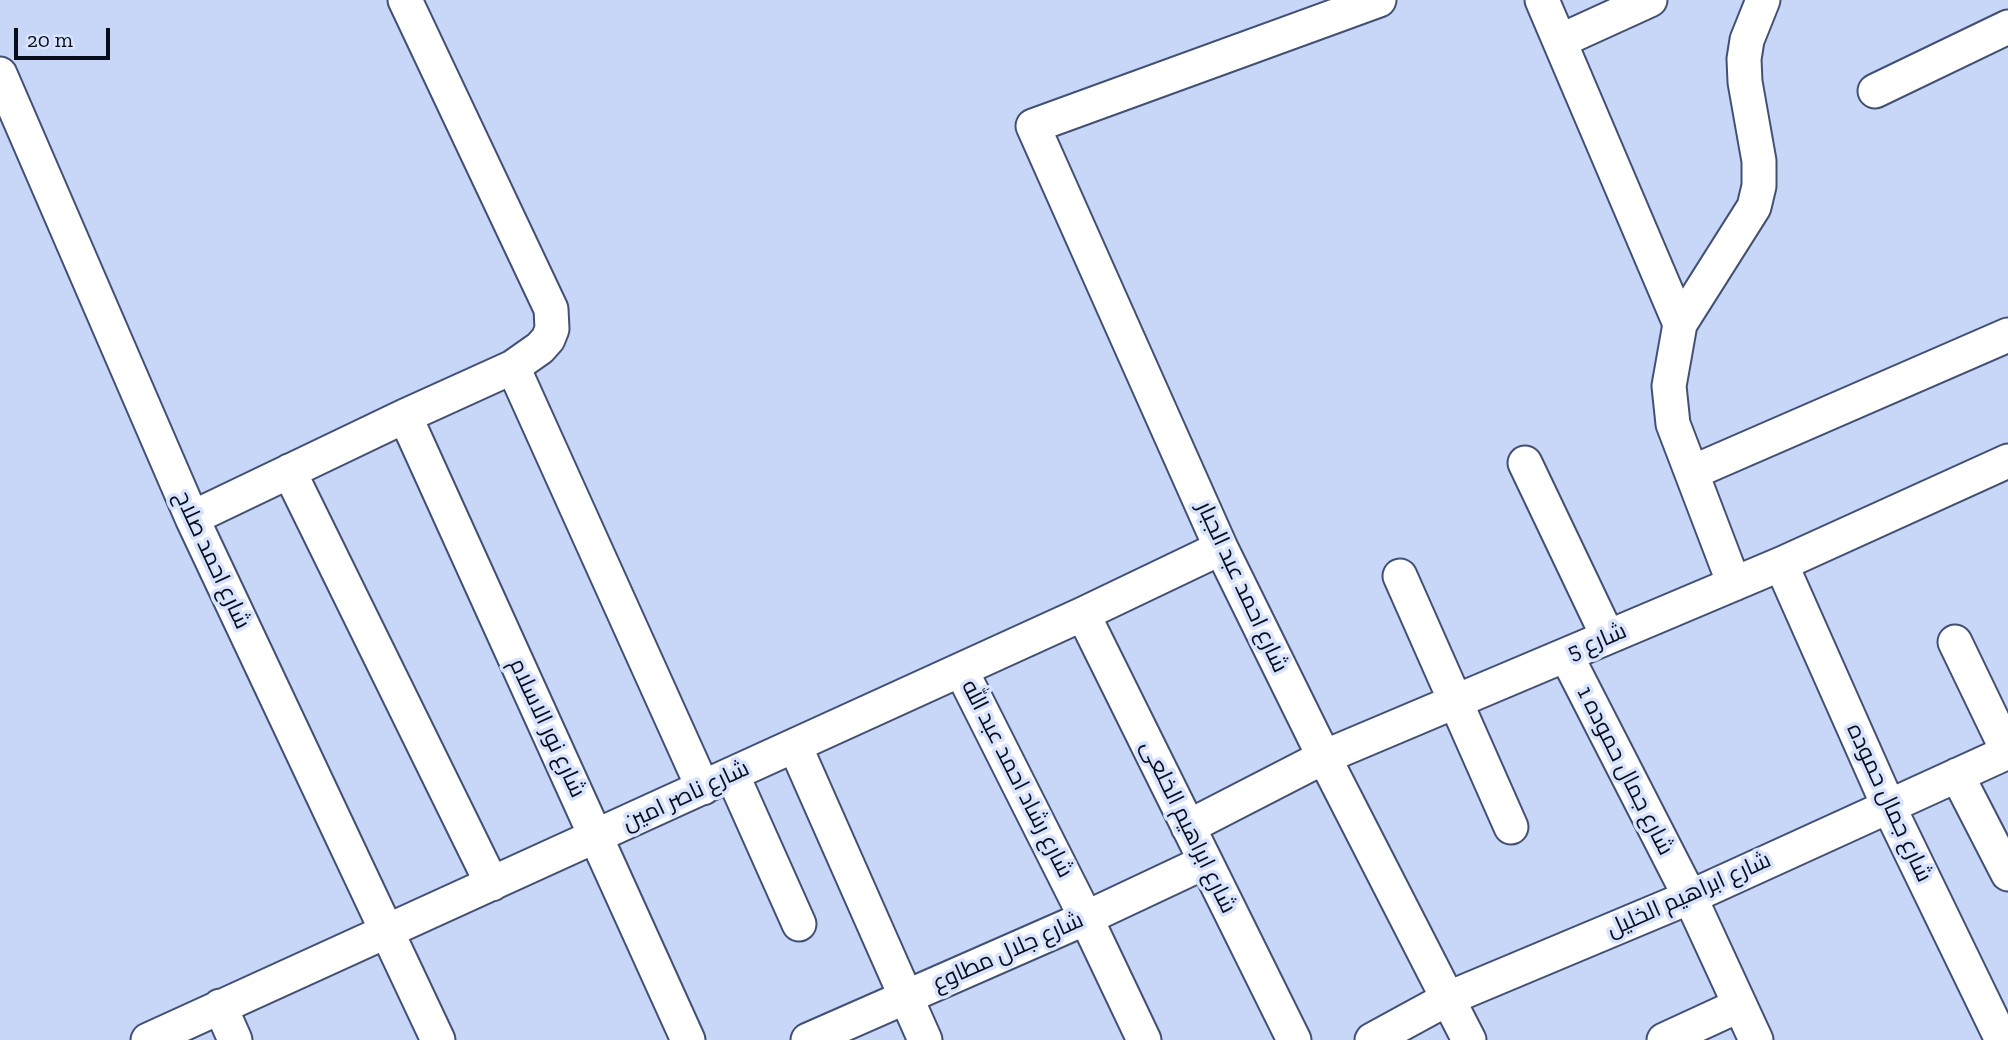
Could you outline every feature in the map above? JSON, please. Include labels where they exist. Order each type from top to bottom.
[{"type":"street","points":[[192,518],[513,367],[548,339],[552,329],[551,309],[405,0]]},
{"type":"street","name":"شارع احمد عبد الجبار","points":[[1379,0],[1033,126],[1222,548],[1324,757],[1469,1040]]},
{"type":"street","points":[[1542,0],[1680,324]]},
{"type":"street","points":[[1560,41],[1650,0]]},
{"type":"street","points":[[1734,584],[1673,424],[1669,386],[1680,324],[1754,207],[1759,186],[1759,161],[1745,82],[1744,59],[1747,40],[1763,0]]},
{"type":"street","points":[[1875,91],[2008,27]]},
{"type":"street","name":"شارع احمد صلاح","points":[[0,75],[192,518],[438,1040]]},
{"type":"street","points":[[1693,472],[2008,335]]},
{"type":"street","points":[[513,367],[718,781],[799,924]]},
{"type":"street","name":"شارع نور الاسلام","points":[[405,416],[688,1040]]},
{"type":"street","name":"شارع 5","points":[[1188,827],[1324,757],[1781,564],[2008,461]]},
{"type":"street","points":[[1525,463],[1608,637]]},
{"type":"street","points":[[289,471],[492,884]]},
{"type":"street","name":"شارع ناصر امين","points":[[148,1040],[961,670],[1222,548]]},
{"type":"street","name":"شارع جمال حموده","points":[[1781,564],[1888,805],[2002,1040]]},
{"type":"street","points":[[1401,576],[1511,827]]},
{"type":"street","name":"شارع ابراهيم الخلعى","points":[[1083,614],[1294,1040]]},
{"type":"street","points":[[1955,642],[2008,752]]},
{"type":"street","name":"شارع جمال حموده 1","points":[[1566,655],[1690,897],[1756,1040]]},
{"type":"street","name":"شارع رشاد احمد عبد الله","points":[[961,670],[1144,1040]]},
{"type":"street","points":[[795,746],[925,1040]]},
{"type":"street","name":"شارع ابراهيم الخليل","points":[[1372,1040],[1448,998],[1690,897],[2008,752]]},
{"type":"street","points":[[1957,775],[2008,874]]},
{"type":"street","name":"شارع جلال مطاوع","points":[[808,1040],[1086,918],[1205,862]]},
{"type":"street","points":[[1664,1040],[1740,1005]]},
{"type":"street","points":[[220,1006],[235,1040]]}]
